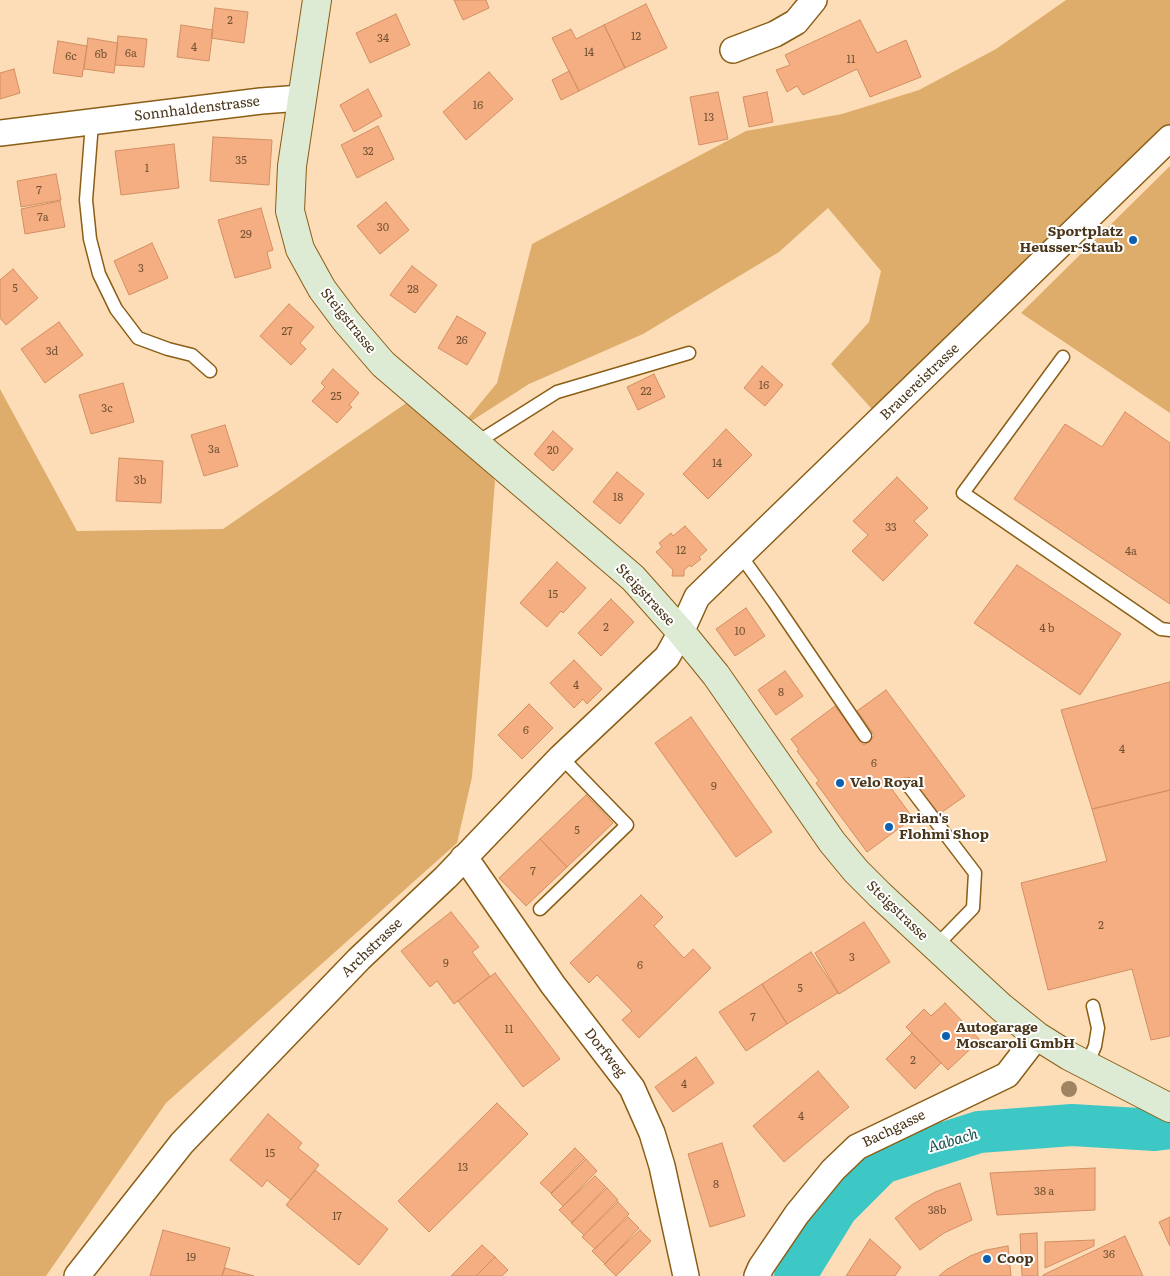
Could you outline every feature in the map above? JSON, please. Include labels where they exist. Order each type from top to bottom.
[{"type":"street","name":"Steigstrasse","points":[[317,0],[292,166],[290,212],[300,249],[322,289],[346,321],[383,364],[632,578],[681,632],[716,675],[832,842],[856,871],[935,947],[1001,1007],[1037,1036],[1069,1056],[1170,1108]]},
{"type":"street","points":[[733,50],[775,34],[796,22],[814,0]]},
{"type":"street","name":"Sonnhaldenstrasse","points":[[0,133],[261,101],[301,98]]},
{"type":"street","name":"Brauereistrasse","points":[[681,632],[697,597],[1170,138]]},
{"type":"street","name":"Archstrasse","points":[[81,1275],[182,1143],[359,959],[463,858],[561,757],[666,657],[681,632]]},
{"type":"street","name":"Dorfweg","points":[[463,858],[474,870],[553,985],[632,1088],[652,1133],[662,1166],[686,1276]]},
{"type":"street","name":"Bachgasse","points":[[757,1276],[797,1214],[833,1170],[857,1147],[1007,1074],[1037,1036]]},
{"type":"lane","points":[[92,123],[86,200],[90,239],[99,274],[116,309],[138,338],[192,355],[210,371]]},
{"type":"lane","points":[[476,443],[557,392],[689,354]]},
{"type":"lane","points":[[1063,357],[963,494],[1161,629],[1170,630]]},
{"type":"lane","points":[[741,556],[865,736]]},
{"type":"lane","points":[[540,909],[627,825],[561,757]]},
{"type":"lane","points":[[908,785],[976,873],[973,908],[935,947]]},
{"type":"lane","points":[[1087,1065],[1095,1046],[1098,1028],[1093,1006]]},
{"type":"shaded area","points":[[1066,0],[1170,0],[1170,138],[881,419],[831,364],[869,322],[881,271],[828,208],[779,252],[643,334],[529,384],[459,429],[497,383],[532,244],[746,131],[842,114],[919,90],[996,49]]},
{"type":"shaded area","name":"Sportplatz Heusser-Staub","points":[[1170,166],[1170,413],[1021,313]]},
{"type":"shaded area","points":[[0,389],[77,531],[223,529],[418,395],[459,429],[495,481],[472,777],[457,843],[166,1103],[46,1276],[0,1276]]},
{"type":"building","points":[[454,0],[486,0],[489,8],[463,20]]},
{"type":"building","points":[[646,4],[667,48],[625,68],[604,25]]},
{"type":"building","points":[[215,8],[248,12],[244,43],[211,38]]},
{"type":"building","points":[[396,14],[410,45],[370,63],[356,33]]},
{"type":"building","points":[[860,20],[877,53],[906,40],[921,77],[870,97],[857,69],[803,95],[797,86],[787,92],[776,70],[790,65],[785,55]]},
{"type":"building","points":[[181,25],[213,30],[209,61],[177,57]]},
{"type":"building","points":[[604,25],[625,68],[579,91],[552,38],[571,29],[576,39]]},
{"type":"building","points":[[118,36],[147,39],[144,67],[115,65]]},
{"type":"building","points":[[88,38],[118,43],[114,73],[84,69]]},
{"type":"building","points":[[58,41],[87,46],[82,77],[53,73]]},
{"type":"building","points":[[14,69],[20,93],[0,99],[0,73]]},
{"type":"building","points":[[569,71],[579,91],[561,100],[552,80]]},
{"type":"building","points":[[489,72],[513,99],[466,140],[443,112]]},
{"type":"building","points":[[368,89],[382,116],[354,132],[340,105]]},
{"type":"building","points":[[718,92],[728,139],[699,145],[690,97]]},
{"type":"building","points":[[767,92],[773,122],[749,127],[743,97]]},
{"type":"building","points":[[378,126],[394,159],[357,178],[341,145]]},
{"type":"building","points":[[213,137],[272,140],[269,185],[210,181]]},
{"type":"building","points":[[174,144],[179,188],[121,195],[115,151]]},
{"type":"building","points":[[56,174],[61,200],[21,207],[17,181]]},
{"type":"building","points":[[60,201],[65,227],[25,234],[21,209]]},
{"type":"building","points":[[386,202],[409,230],[380,254],[357,226]]},
{"type":"building","points":[[261,208],[273,250],[267,252],[271,268],[235,278],[218,220]]},
{"type":"building","points":[[152,243],[168,278],[129,295],[114,261]]},
{"type":"building","points":[[412,266],[437,285],[415,313],[390,295]]},
{"type":"building","points":[[13,269],[38,298],[6,325],[0,318],[0,280]]},
{"type":"building","points":[[289,304],[314,327],[300,343],[306,349],[291,365],[260,336]]},
{"type":"building","points":[[457,316],[486,333],[467,365],[438,348]]},
{"type":"building","points":[[59,322],[83,355],[45,383],[21,349]]},
{"type":"building","points":[[762,366],[783,385],[765,406],[744,388]]},
{"type":"building","points":[[333,369],[359,393],[349,405],[352,407],[337,423],[312,401],[325,387],[321,383]]},
{"type":"building","points":[[654,374],[665,397],[638,410],[627,387]]},
{"type":"building","points":[[123,383],[134,422],[91,434],[79,395]]},
{"type":"building","points":[[1125,412],[1170,443],[1170,604],[1014,499],[1065,424],[1102,447]]},
{"type":"building","points":[[225,425],[238,466],[204,476],[191,435]]},
{"type":"building","points":[[726,429],[752,455],[708,499],[683,474]]},
{"type":"building","points":[[553,431],[573,449],[553,471],[534,454]]},
{"type":"building","points":[[119,458],[163,461],[161,503],[116,501]]},
{"type":"building","points":[[617,472],[644,494],[620,524],[593,502]]},
{"type":"building","points":[[897,477],[928,508],[914,521],[928,535],[883,581],[852,551],[868,535],[853,521]]},
{"type":"building","points":[[685,526],[707,550],[699,557],[701,559],[684,570],[684,576],[672,576],[673,570],[656,552],[662,547],[659,543],[671,533],[673,536]]},
{"type":"building","points":[[557,562],[586,588],[547,627],[520,603]]},
{"type":"building","points":[[1017,565],[1121,634],[1080,695],[974,623]]},
{"type":"building","points":[[611,599],[634,622],[601,656],[578,633]]},
{"type":"building","points":[[746,608],[765,636],[735,656],[716,629]]},
{"type":"building","points":[[574,660],[602,689],[587,704],[583,699],[574,708],[550,683]]},
{"type":"building","points":[[785,671],[803,696],[776,715],[758,690]]},
{"type":"building","points":[[1170,682],[1170,790],[1092,809],[1061,710]]},
{"type":"building","points":[[886,690],[965,796],[935,817],[905,777],[891,788],[913,818],[867,852],[816,783],[819,781],[797,751],[799,750],[791,739],[835,706],[864,745],[875,736],[857,711]]},
{"type":"building","points":[[529,704],[553,728],[522,759],[498,735]]},
{"type":"building","points":[[691,717],[772,832],[736,857],[655,743]]},
{"type":"building","points":[[1170,790],[1170,1036],[1151,1040],[1132,969],[1048,990],[1021,883],[1107,861],[1092,809]]},
{"type":"building","points":[[586,795],[613,823],[567,867],[540,839]]},
{"type":"building","points":[[540,839],[567,867],[526,906],[499,878]]},
{"type":"building","points":[[641,895],[663,917],[654,926],[684,958],[693,949],[711,968],[639,1038],[622,1020],[632,1011],[597,975],[589,983],[570,963]]},
{"type":"building","points":[[451,912],[479,947],[472,952],[490,976],[454,1004],[437,981],[430,987],[401,951]]},
{"type":"building","points":[[864,922],[890,962],[839,994],[815,953]]},
{"type":"building","points":[[811,952],[838,993],[787,1024],[762,984]]},
{"type":"building","points":[[495,973],[560,1059],[523,1087],[458,1001]]},
{"type":"building","points":[[762,984],[787,1024],[746,1051],[719,1012]]},
{"type":"building","name":"Autogarage Moscaroli GmbH","points":[[945,1003],[980,1040],[948,1070],[906,1027],[924,1009],[931,1016]]},
{"type":"building","points":[[912,1033],[941,1063],[915,1089],[886,1059]]},
{"type":"building","points":[[696,1057],[714,1083],[673,1112],[655,1087]]},
{"type":"building","points":[[818,1071],[849,1107],[784,1162],[753,1126]]},
{"type":"building","points":[[497,1103],[528,1134],[429,1232],[398,1201]]},
{"type":"building","points":[[268,1114],[302,1143],[298,1148],[319,1165],[291,1200],[267,1180],[262,1187],[230,1160]]},
{"type":"building","points":[[722,1143],[745,1216],[710,1227],[688,1154]]},
{"type":"building","points":[[575,1148],[585,1158],[551,1193],[540,1183]]},
{"type":"building","points":[[586,1159],[597,1171],[563,1206],[551,1194]]},
{"type":"building","points":[[1095,1168],[1095,1210],[997,1215],[990,1173]]},
{"type":"building","points":[[315,1170],[388,1229],[359,1265],[286,1205]]},
{"type":"building","points":[[595,1176],[606,1187],[572,1223],[559,1210]]},
{"type":"building","points":[[960,1183],[972,1220],[944,1233],[920,1250],[895,1218],[913,1204],[935,1192]]},
{"type":"building","points":[[607,1188],[618,1200],[584,1235],[571,1223]]},
{"type":"building","points":[[618,1202],[629,1214],[595,1249],[582,1237]]},
{"type":"building","points":[[628,1217],[639,1228],[605,1264],[592,1251]]},
{"type":"building","points":[[1170,1217],[1170,1246],[1159,1222]]},
{"type":"building","points":[[163,1230],[230,1248],[222,1276],[150,1276]]},
{"type":"building","points":[[640,1230],[651,1241],[616,1276],[604,1264]]},
{"type":"building","points":[[1037,1233],[1038,1276],[1022,1276],[1020,1234]]},
{"type":"building","points":[[1125,1236],[1143,1276],[1043,1276],[1043,1275]]},
{"type":"building","points":[[870,1239],[901,1267],[895,1276],[846,1276]]},
{"type":"building","points":[[1094,1240],[1094,1246],[1045,1268],[1045,1242]]},
{"type":"building","points":[[482,1245],[495,1257],[476,1276],[451,1276]]},
{"type":"building","name":"Coop","points":[[1008,1246],[1011,1276],[939,1276],[970,1256],[986,1250]]},
{"type":"building","points":[[495,1257],[508,1270],[502,1276],[476,1276]]},
{"type":"building","points":[[225,1268],[254,1276],[222,1276]]},
{"type":"waterway","name":"Aabach","points":[[795,1276],[837,1208],[882,1163],[979,1132],[1072,1125],[1155,1130],[1170,1128]]},
{"type":"place","name":"Sportplatz Heusser-Staub","points":[[1133,240]]},
{"type":"place","name":"Velo Royal","points":[[840,783]]},
{"type":"place","name":"Brian's Flohmi Shop","points":[[889,827]]},
{"type":"place","name":"Autogarage Moscaroli GmbH","points":[[946,1036]]},
{"type":"place","name":"Coop","points":[[987,1259]]}]
